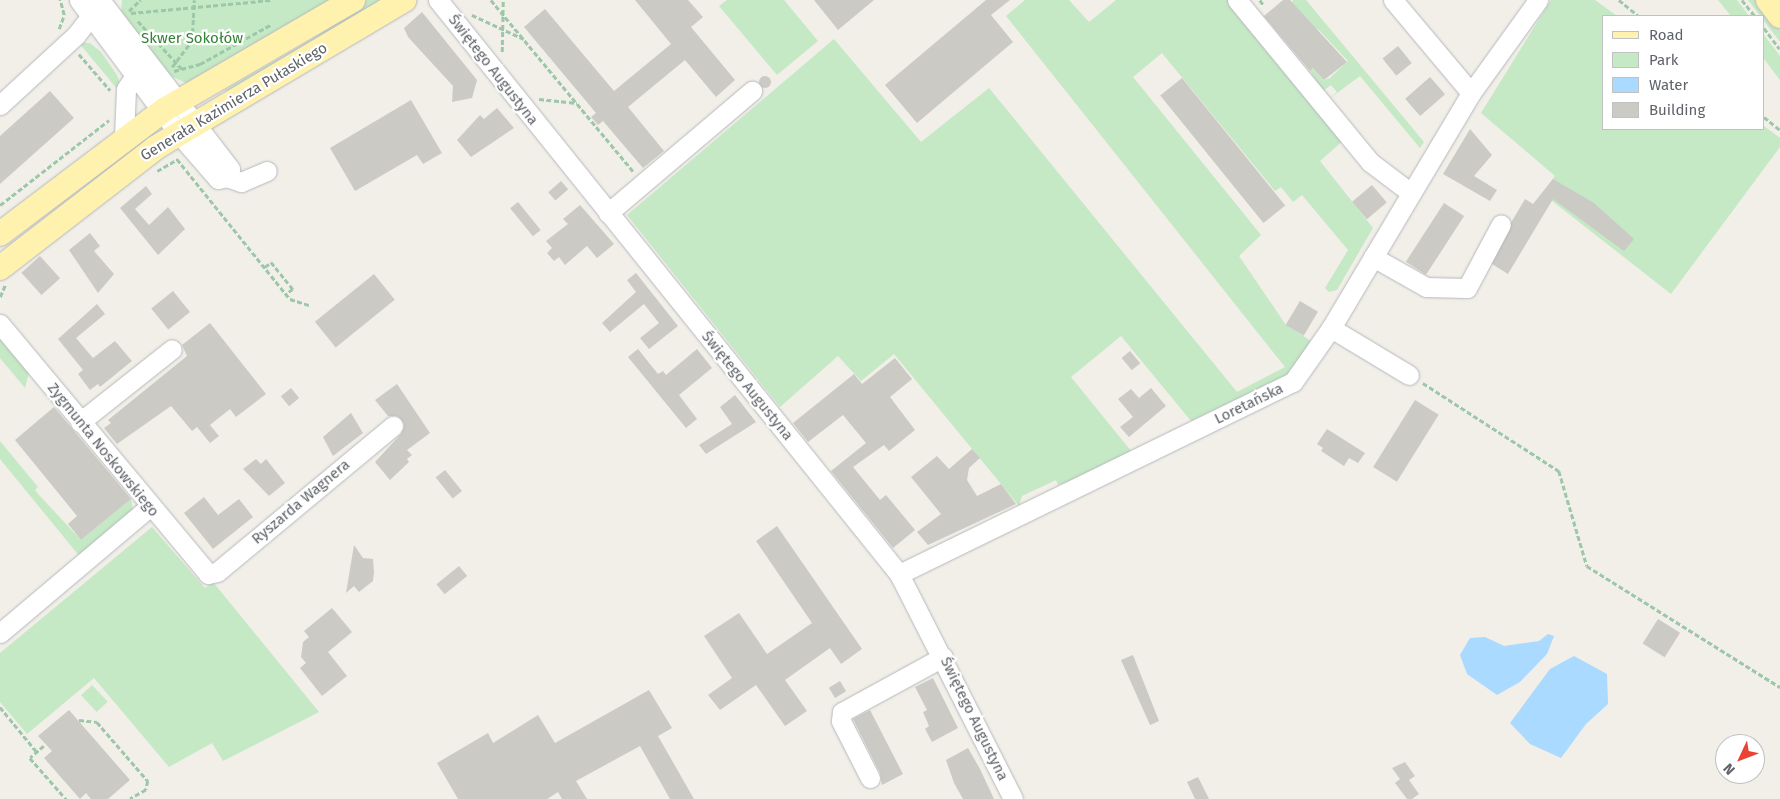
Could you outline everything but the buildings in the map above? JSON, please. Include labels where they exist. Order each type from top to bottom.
[{"type":"main road","name":"Generała Kazimierza Pułaskiego","points":[[0,234],[124,137],[172,105],[353,0]]},
{"type":"main road","name":"Generała Kazimierza Pułaskiego","points":[[0,268],[57,221],[185,128],[404,0]]},
{"type":"main road","points":[[1768,0],[1780,16]]},
{"type":"street","points":[[79,0],[99,4],[172,105],[218,179],[227,177],[241,182],[267,171]]},
{"type":"street","name":"Świętego Augustyna","points":[[438,0],[899,574],[943,657],[1013,799]]},
{"type":"street","points":[[1237,0],[1370,162],[1412,193]]},
{"type":"street","points":[[1393,0],[1471,93]]},
{"type":"street","name":"Loretańska","points":[[899,574],[1282,389],[1300,375],[1332,328],[1471,93],[1538,0]]},
{"type":"street","points":[[99,4],[137,73],[172,105]]},
{"type":"street","points":[[0,105],[99,4]]},
{"type":"street","points":[[124,137],[126,89],[137,73]]},
{"type":"street","points":[[608,213],[752,91]]},
{"type":"street","points":[[1374,257],[1426,287],[1467,288],[1501,224]]},
{"type":"street","name":"Zygmunta Noskowskiego","points":[[0,324],[208,574]]},
{"type":"street","points":[[1332,328],[1409,375]]},
{"type":"street","points":[[80,422],[172,349]]},
{"type":"street","name":"Ryszarda Wagnera","points":[[208,574],[216,572],[392,426]]},
{"type":"street","points":[[0,632],[150,506]]},
{"type":"street","points":[[870,778],[841,721],[842,712],[943,657]]},
{"type":"path","points":[[60,0],[64,10],[60,32]]},
{"type":"path","points":[[140,0],[128,10],[177,60],[182,69]]},
{"type":"path","points":[[194,0],[192,8],[192,40],[169,73],[210,59],[280,19]]},
{"type":"path","points":[[131,14],[270,0]]},
{"type":"path","points":[[491,0],[643,183]]},
{"type":"path","points":[[502,55],[501,12],[503,0]]},
{"type":"path","points":[[1619,0],[1638,15]]},
{"type":"path","points":[[1742,0],[1754,15]]},
{"type":"path","points":[[466,12],[525,40]]},
{"type":"path","points":[[1765,29],[1780,49]]},
{"type":"path","points":[[76,51],[116,99]]},
{"type":"path","points":[[495,53],[500,58]]},
{"type":"path","points":[[539,106],[533,99],[577,103]]},
{"type":"path","points":[[0,205],[110,116]]},
{"type":"path","points":[[1765,118],[1780,130]]},
{"type":"path","points":[[158,171],[182,157]]},
{"type":"path","points":[[177,159],[287,294],[309,305]]},
{"type":"path","points":[[265,267],[271,262],[294,289],[287,294]]},
{"type":"path","points":[[1409,375],[1559,471],[1587,566],[1780,687]]},
{"type":"path","points":[[0,707],[37,752]]},
{"type":"path","points":[[80,720],[97,722],[148,781],[146,790],[130,799]]},
{"type":"path","points":[[44,746],[30,758],[66,799]]},
{"type":"green space","name":"Skwer Sokołów","points":[[122,0],[339,0],[190,85],[171,76],[121,13]]},
{"type":"green space","points":[[367,0],[390,0],[227,94],[225,90],[311,40]]},
{"type":"green space","points":[[727,0],[784,0],[818,41],[777,75],[719,6]]},
{"type":"green space","points":[[1025,0],[1069,0],[1089,22],[1116,0],[1231,0],[1345,139],[1320,161],[1373,228],[1337,290],[1329,292],[1325,288],[1348,250],[1302,195],[1293,202],[1281,187],[1275,191],[1162,53],[1133,77],[1261,235],[1239,256],[1286,325],[1314,343],[1297,370],[1191,421],[1121,336],[1071,377],[1131,451],[1075,479],[1058,485],[1056,480],[1022,496],[1019,506],[894,354],[861,381],[838,356],[780,407],[627,215],[834,39],[921,142],[989,88],[1237,392],[1285,367],[1006,16]]},
{"type":"green space","points":[[1293,0],[1306,0],[1424,142],[1420,148],[1360,76],[1329,99],[1337,92],[1331,85],[1323,91],[1310,71],[1313,68],[1324,80],[1330,78],[1348,61],[1318,29],[1315,32],[1291,4]]},
{"type":"green space","points":[[1551,0],[1595,0],[1616,15],[1602,15],[1602,130],[1765,130],[1765,127],[1780,138],[1780,147],[1671,294],[1542,193],[1555,176],[1481,113]]},
{"type":"green space","points":[[1718,0],[1737,0],[1748,15],[1730,15]]},
{"type":"green space","points":[[1748,0],[1758,0],[1780,29],[1780,42],[1765,22],[1765,15],[1759,15]]},
{"type":"green space","points":[[1765,36],[1780,56],[1780,80],[1765,60]]},
{"type":"green space","points":[[79,43],[90,43],[101,52],[117,75],[121,86],[118,90]]},
{"type":"green space","points":[[0,336],[29,372],[25,388],[0,358]]},
{"type":"green space","points":[[0,441],[38,487],[35,490],[39,495],[81,540],[131,499],[133,510],[81,558],[0,459]]},
{"type":"green space","points":[[152,527],[205,588],[213,582],[319,712],[223,761],[212,743],[169,767],[94,678],[27,734],[0,702],[0,653]]},
{"type":"green space","points":[[92,685],[108,702],[97,712],[81,695]]},
{"type":"water","points":[[1548,634],[1554,636],[1547,654],[1520,682],[1497,695],[1467,674],[1460,655],[1470,638],[1485,637],[1504,646],[1539,641]]},
{"type":"water","points":[[1574,656],[1607,674],[1608,704],[1586,724],[1561,758],[1530,744],[1510,723],[1550,669]]}]
